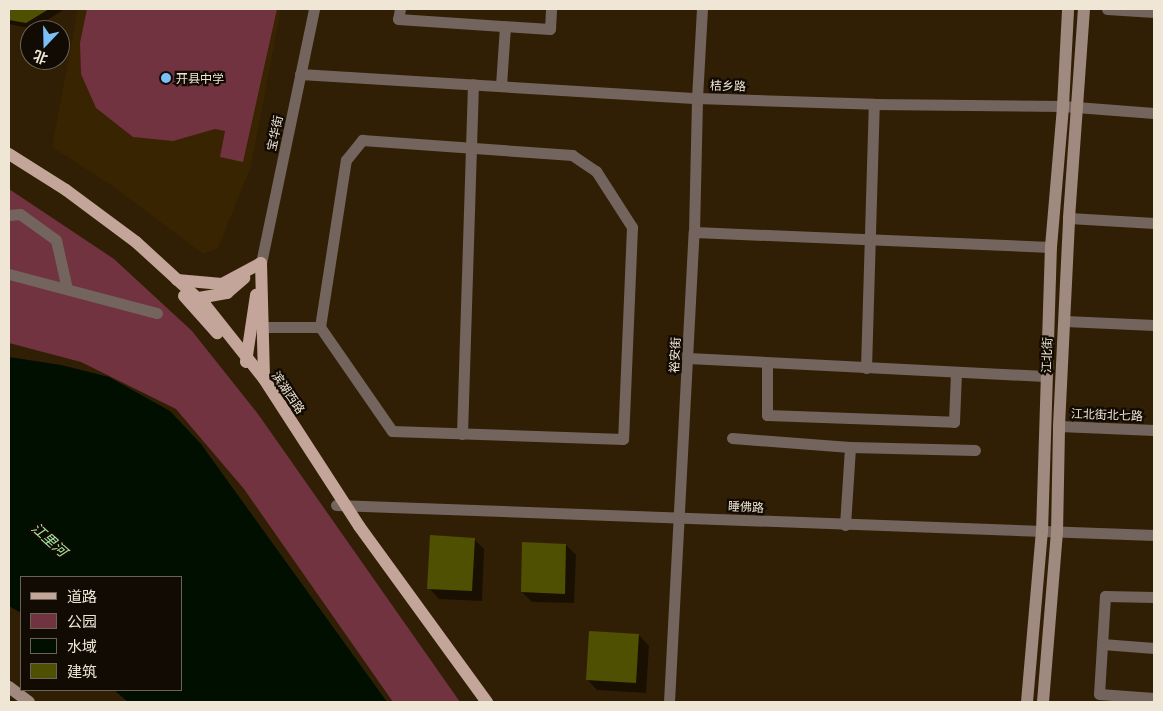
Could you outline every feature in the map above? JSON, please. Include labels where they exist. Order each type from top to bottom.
[{"type":"main road","name":"江北街","points":[[1027,702],[1042,532],[1045,376],[1051,247],[1063,106],[1068,9]]},
{"type":"main road","name":"江北街","points":[[1043,702],[1057,533],[1059,426],[1069,218],[1084,9]]},
{"type":"main road","name":"滨湖西路","points":[[9,154],[66,190],[136,242],[177,280],[246,362],[264,379],[342,505],[487,702]]},
{"type":"main road","name":"滨湖西路","points":[[9,164],[62,197],[131,248],[192,299]]},
{"type":"main road","points":[[177,280],[222,284],[261,263]]},
{"type":"main road","points":[[192,299],[227,293],[261,263]]},
{"type":"main road","points":[[261,263],[264,379]]},
{"type":"main road","points":[[246,362],[261,263]]},
{"type":"main road","name":"滨湖西路","points":[[246,362],[258,384],[477,702]]},
{"type":"main road","points":[[9,687],[28,702]]},
{"type":"main road","points":[[9,694],[22,702]]},
{"type":"street","name":"宝华街","points":[[261,263],[314,9]]},
{"type":"street","points":[[400,9],[398,19],[550,29],[551,9]]},
{"type":"street","name":"裕安街","points":[[669,702],[694,232],[697,98],[702,9]]},
{"type":"street","points":[[1107,9],[1154,12]]},
{"type":"street","points":[[501,85],[505,26]]},
{"type":"street","name":"桔乡路","points":[[300,74],[697,98],[874,104],[1063,106],[1154,113]]},
{"type":"street","points":[[462,434],[473,84]]},
{"type":"street","points":[[866,368],[874,104]]},
{"type":"street","points":[[362,140],[572,155],[596,171],[632,227],[623,439],[392,431],[320,327],[346,160],[362,140]]},
{"type":"street","points":[[9,215],[20,214],[56,240],[67,289]]},
{"type":"street","points":[[1069,218],[1154,223]]},
{"type":"street","points":[[694,232],[1051,247]]},
{"type":"street","points":[[9,274],[157,313]]},
{"type":"street","points":[[1064,321],[1154,325]]},
{"type":"street","points":[[263,327],[320,327]]},
{"type":"street","points":[[688,358],[1045,376]]},
{"type":"street","points":[[767,363],[767,416],[954,422],[956,372]]},
{"type":"street","name":"江北街北七路","points":[[1059,426],[1154,430]]},
{"type":"street","points":[[732,438],[850,447],[975,450]]},
{"type":"street","points":[[845,525],[850,447]]},
{"type":"street","name":"睡佛路","points":[[342,505],[680,516],[845,525],[1057,533],[1154,535]]},
{"type":"street","points":[[1154,597],[1105,596],[1099,694],[1154,698]]},
{"type":"street","points":[[1102,644],[1154,648]]},
{"type":"shaded area","name":"开县中学","points":[[78,9],[281,9],[251,166],[218,248],[203,254],[111,185],[52,147],[67,70],[70,70],[70,51]]},
{"type":"green space","points":[[87,9],[277,9],[243,162],[220,157],[225,131],[215,129],[173,141],[133,137],[96,108],[81,74],[80,43]]},
{"type":"green space","points":[[9,189],[114,259],[192,331],[258,414],[460,702],[393,702],[244,489],[176,409],[81,362],[9,343]]},
{"type":"water","name":"江里河","points":[[9,357],[61,365],[109,377],[170,411],[201,444],[387,702],[128,702],[115,691],[182,691],[182,576],[20,576],[20,612],[9,606]]},
{"type":"building","points":[[9,9],[49,9],[31,20],[20,20],[20,22],[9,20]]},
{"type":"building","points":[[430,535],[475,538],[472,591],[427,589]]},
{"type":"building","points":[[522,542],[566,544],[565,594],[521,592]]},
{"type":"building","points":[[589,631],[639,634],[636,683],[586,680]]},
{"type":"place","name":"开县中学","points":[[166,78]]}]
